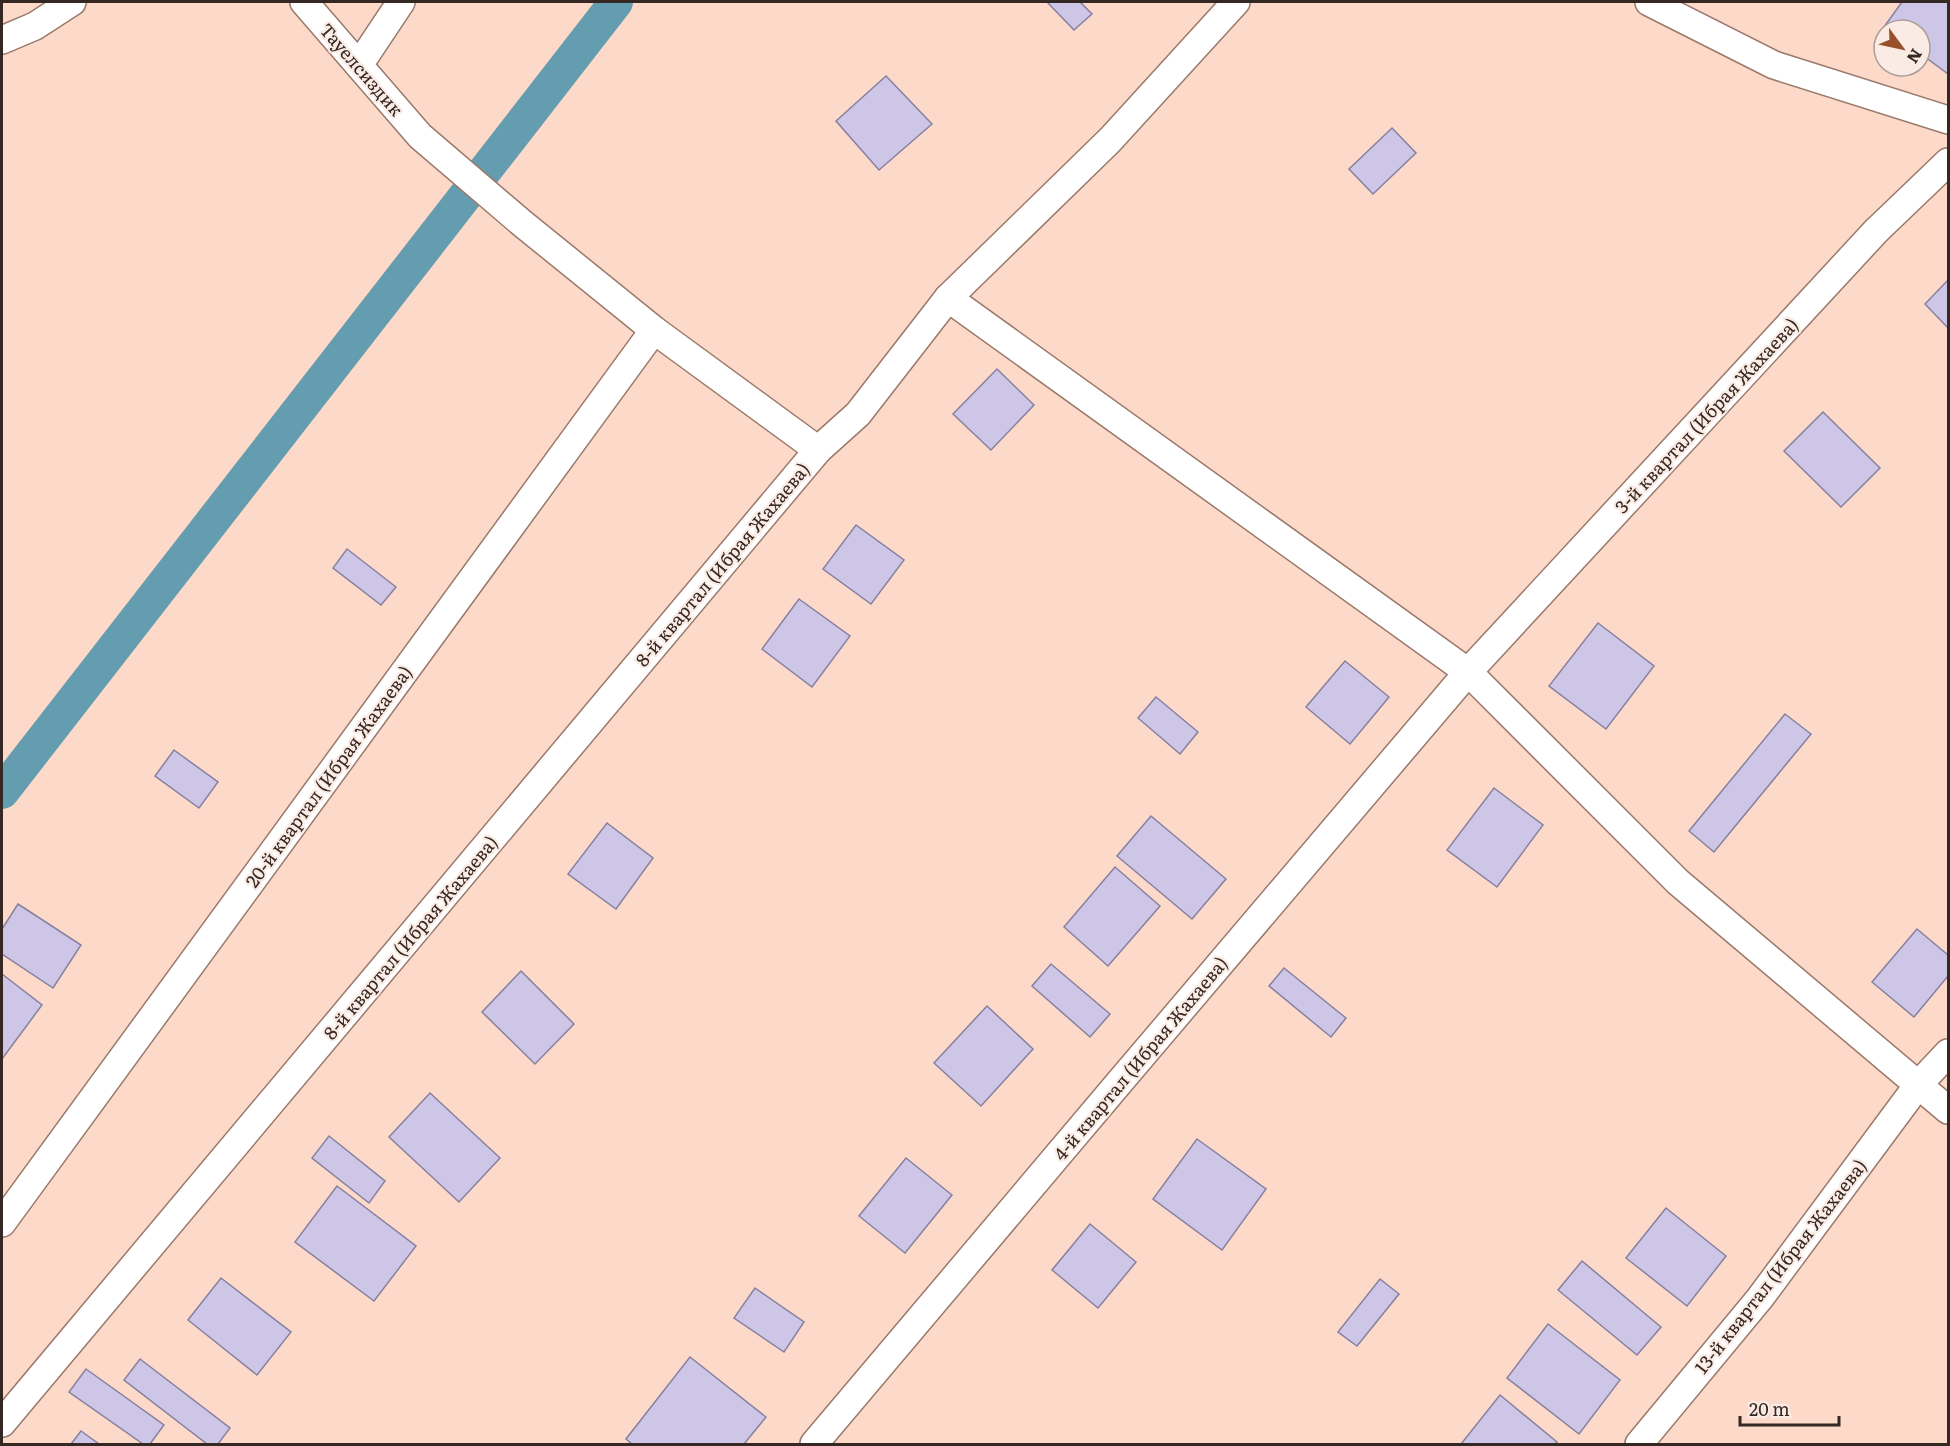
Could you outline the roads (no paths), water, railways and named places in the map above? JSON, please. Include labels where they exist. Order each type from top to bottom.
[{"type":"street","points":[[2,40],[35,26],[72,2]]},
{"type":"street","name":"Тауелсиздик","points":[[304,2],[420,136],[523,224],[654,330],[818,450]]},
{"type":"street","points":[[359,65],[401,2]]},
{"type":"street","name":"8-й квартал (Ибрая Жахаева)","points":[[2,1424],[818,450],[858,414],[948,298],[1110,140],[1236,2]]},
{"type":"street","points":[[1649,2],[1774,65],[1948,120]]},
{"type":"street","name":"3-й квартал (Ибрая Жахаева)","points":[[1468,672],[1876,231],[1948,162]]},
{"type":"street","points":[[948,298],[1468,672],[1678,882],[1948,1110]]},
{"type":"street","name":"20-й квартал (Ибрая Жахаева)","points":[[2,1223],[654,330]]},
{"type":"street","name":"4-й квартал (Ибрая Жахаева)","points":[[814,1444],[1468,672]]},
{"type":"street","name":"13-й квартал (Ибрая Жахаева)","points":[[1639,1444],[1760,1298],[1918,1085],[1948,1053]]},
{"type":"waterway","points":[[2,792],[616,2]]}]
